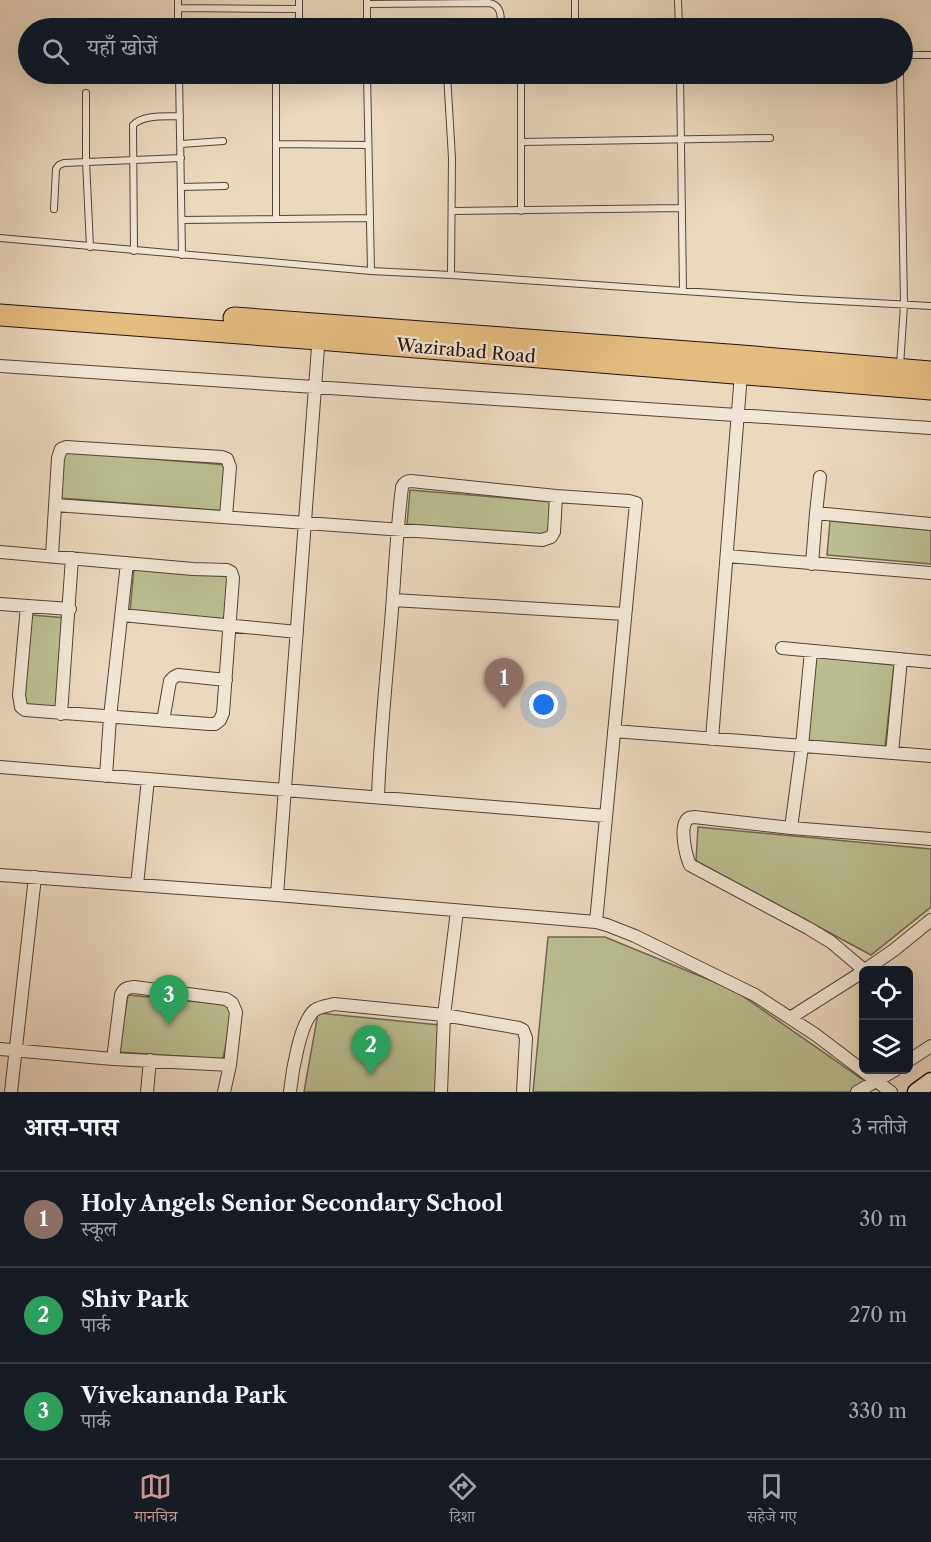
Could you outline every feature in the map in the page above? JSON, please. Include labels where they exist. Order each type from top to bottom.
[{"type":"highway","name":"Wazirabad Road","points":[[0,300],[741,374],[931,388]]},
{"type":"highway","name":"Wazirabad Road","points":[[0,315],[742,356],[931,372]]},
{"type":"street","points":[[277,895],[319,331]]},
{"type":"street","points":[[0,366],[931,428]]},
{"type":"street","points":[[712,739],[741,374]]},
{"type":"street","points":[[52,555],[58,453],[61,448],[72,446],[227,459],[230,467],[226,516]]},
{"type":"street","points":[[812,564],[819,477]]},
{"type":"street","points":[[378,797],[397,531],[402,487],[407,481],[636,503],[596,922]]},
{"type":"street","points":[[55,506],[226,516],[397,531],[542,540],[551,537],[554,532],[556,496]]},
{"type":"street","points":[[816,513],[931,524]]},
{"type":"street","points":[[0,552],[231,572],[233,578],[226,680],[223,713],[220,720],[215,724],[29,712],[21,707],[19,695],[27,606]]},
{"type":"street","points":[[727,556],[931,573]]},
{"type":"street","points":[[62,714],[72,558]]},
{"type":"street","points":[[106,776],[110,717],[127,563]]},
{"type":"street","points":[[393,600],[626,614]]},
{"type":"street","points":[[0,604],[69,609]]},
{"type":"street","points":[[122,615],[297,632]]},
{"type":"street","points":[[782,648],[931,662]]},
{"type":"street","points":[[791,828],[811,651]]},
{"type":"street","points":[[892,753],[901,659]]},
{"type":"street","points":[[163,721],[170,681],[174,677],[178,675],[226,680]]},
{"type":"street","points":[[614,731],[931,756]]},
{"type":"street","points":[[0,767],[606,816]]},
{"type":"street","points":[[137,885],[148,779]]},
{"type":"street","points":[[859,967],[831,942],[808,928],[690,866],[686,855],[684,827],[686,821],[694,817],[791,828],[931,839]]},
{"type":"street","points":[[0,875],[277,895],[596,922],[635,936],[755,995],[816,1035],[891,1092]]},
{"type":"street","points":[[11,1092],[35,878]]},
{"type":"street","points":[[441,1092],[444,1015],[457,910]]},
{"type":"street","points":[[871,966],[931,920]]},
{"type":"street","points":[[790,1018],[859,974]]},
{"type":"street","points":[[113,1059],[123,990],[134,987],[226,999],[232,1003],[237,1012],[224,1092]]},
{"type":"street","points":[[290,1092],[304,1026],[315,1010],[334,1004],[444,1015],[519,1028],[523,1030],[526,1038],[523,1092]]},
{"type":"street","points":[[913,1058],[931,1046]]},
{"type":"street","points":[[0,1049],[113,1059],[230,1065]]},
{"type":"street","points":[[147,1092],[150,1060]]},
{"type":"street","points":[[857,1092],[888,1074]]},
{"type":"street","points":[[916,1092],[931,1081]]},
{"type":"lane","points":[[178,0],[178,18]]},
{"type":"lane","points":[[299,0],[299,18]]},
{"type":"lane","points":[[575,0],[575,18]]},
{"type":"lane","points":[[678,0],[679,18]]},
{"type":"lane","points":[[367,18],[367,2],[438,1],[494,4],[499,9],[500,18]]},
{"type":"lane","points":[[178,8],[299,9]]},
{"type":"lane","points":[[913,55],[931,55]]},
{"type":"lane","points":[[179,84],[182,255]]},
{"type":"lane","points":[[276,84],[276,219]]},
{"type":"lane","points":[[367,84],[371,271]]},
{"type":"lane","points":[[448,84],[453,211],[451,275]]},
{"type":"lane","points":[[521,84],[521,211]]},
{"type":"lane","points":[[680,84],[683,291]]},
{"type":"lane","points":[[900,84],[904,305],[900,370]]},
{"type":"lane","points":[[86,93],[90,247]]},
{"type":"lane","points":[[134,251],[133,125],[146,118],[180,116]]},
{"type":"lane","points":[[521,142],[770,138]]},
{"type":"lane","points":[[181,144],[223,141]]},
{"type":"lane","points":[[276,144],[368,145]]},
{"type":"lane","points":[[54,209],[56,169],[59,165],[86,161],[181,158]]},
{"type":"lane","points":[[181,187],[225,186]]},
{"type":"lane","points":[[453,211],[682,208]]},
{"type":"lane","points":[[182,220],[370,218]]},
{"type":"lane","points":[[0,238],[371,271],[931,306]]},
{"type":"green space","points":[[64,452],[228,465],[225,511],[61,498]]},
{"type":"green space","points":[[410,490],[554,502],[551,536],[407,524]]},
{"type":"green space","points":[[830,521],[931,530],[931,564],[827,555]]},
{"type":"green space","points":[[134,568],[233,577],[230,620],[130,612]]},
{"type":"green space","points":[[32,615],[67,618],[58,708],[23,705]]},
{"type":"green space","points":[[816,657],[894,665],[885,747],[807,740]]},
{"type":"green space","points":[[698,827],[931,849],[931,907],[871,955],[696,861]]},
{"type":"green space","points":[[548,937],[605,937],[734,990],[869,1084],[856,1092],[533,1092]]},
{"type":"green space","points":[[128,995],[234,1005],[223,1059],[118,1052]]},
{"type":"green space","points":[[318,1013],[440,1025],[435,1092],[304,1092]]},
{"type":"place","name":"Holy Angels Senior Secondary School","points":[[504,708]]},
{"type":"place","name":"Vivekananda Park","points":[[169,1025]]},
{"type":"place","name":"Shiv Park","points":[[371,1075]]}]
